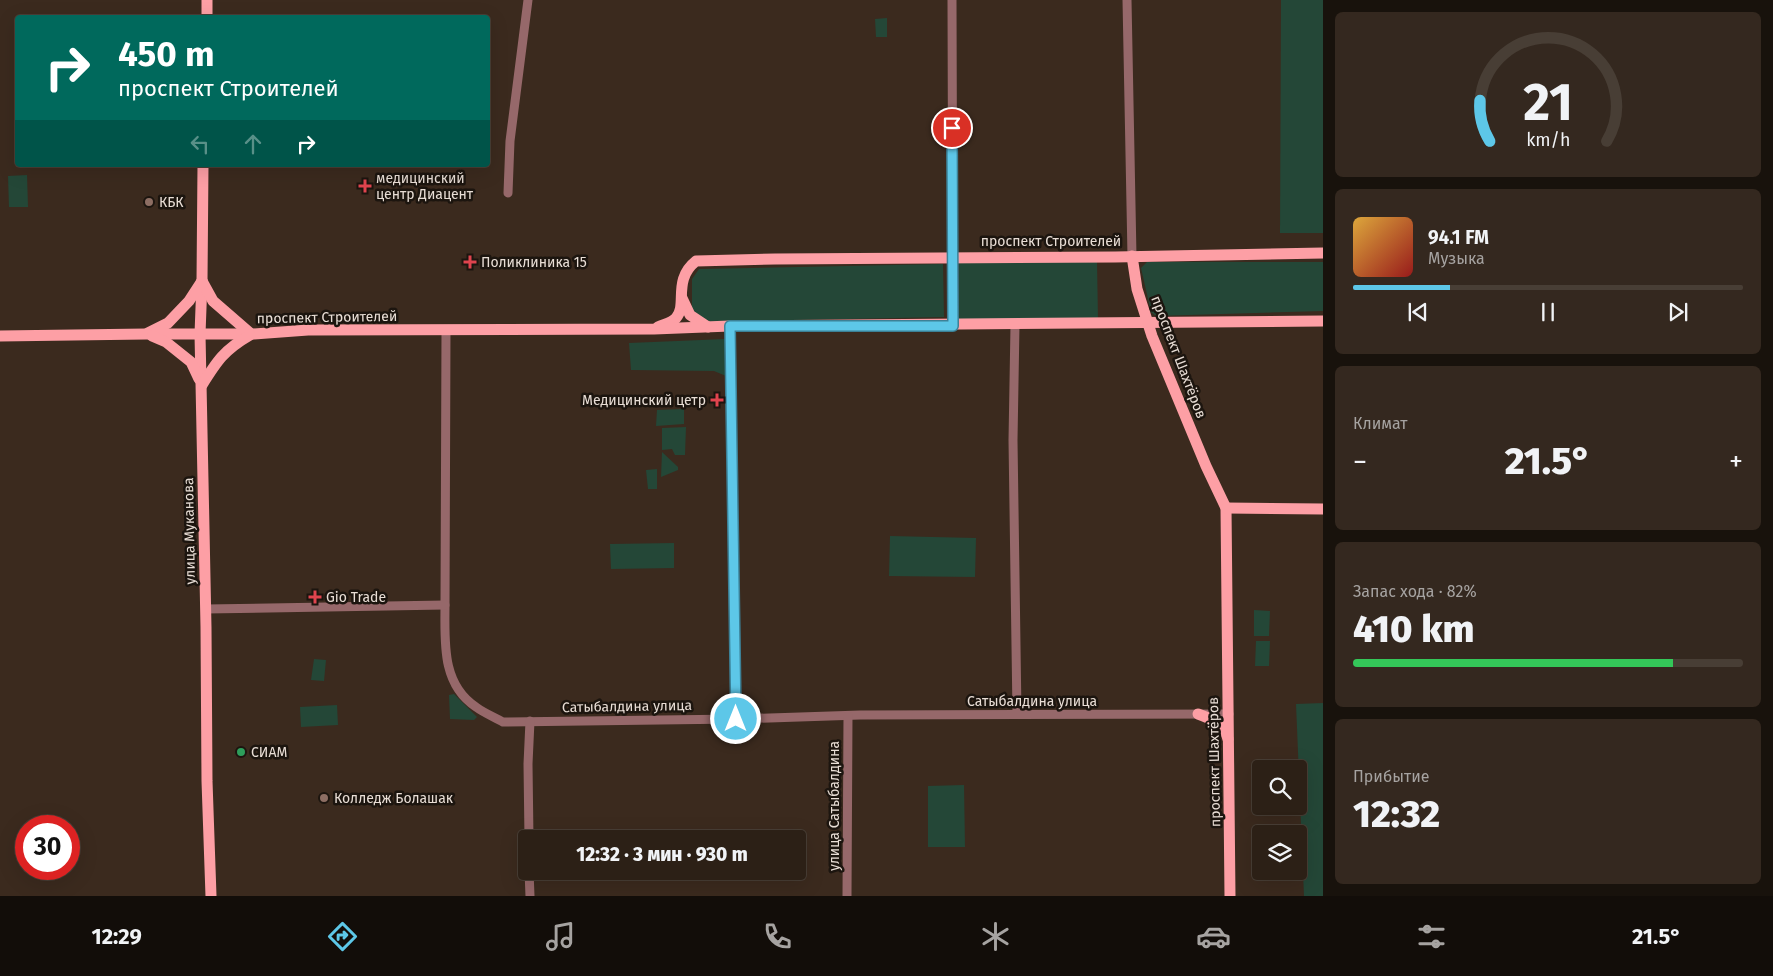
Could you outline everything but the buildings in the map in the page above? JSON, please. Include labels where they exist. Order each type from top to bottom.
[{"type":"main road","points":[[207,0],[207,15]]},
{"type":"main road","name":"улица Муканова","points":[[203,167],[200,334],[206,609],[207,781],[211,896]]},
{"type":"main road","name":"проспект Строителей","points":[[654,329],[675,319],[679,312],[682,282],[689,267],[696,261],[953,256],[1323,253]]},
{"type":"main road","name":"проспект Шахтёров","points":[[1132,256],[1137,290],[1148,323],[1172,386],[1226,508],[1230,896]]},
{"type":"main road","points":[[146,334],[168,323],[189,301],[202,280]]},
{"type":"main road","points":[[202,280],[212,301],[251,334],[233,345],[217,360],[202,385]]},
{"type":"main road","points":[[681,294],[690,315],[709,327]]},
{"type":"main road","name":"проспект Строителей","points":[[0,336],[251,334],[308,330],[654,329],[730,326],[953,326],[1323,321]]},
{"type":"main road","points":[[146,334],[166,342],[191,362],[202,385]]},
{"type":"main road","points":[[1226,508],[1323,510]]},
{"type":"main road","points":[[1198,714],[1218,724],[1225,732],[1229,741]]},
{"type":"street","points":[[508,192],[510,141],[528,0]]},
{"type":"street","points":[[952,0],[953,326]]},
{"type":"street","name":"проспект Шахтёров","points":[[1127,0],[1132,256]]},
{"type":"street","points":[[1015,325],[1013,440],[1017,714]]},
{"type":"street","points":[[730,326],[736,719]]},
{"type":"street","name":"Сатыбалдина улица","points":[[446,330],[445,649],[448,668],[458,689],[475,707],[503,722],[1017,714],[1229,714]]},
{"type":"street","points":[[206,609],[445,605]]},
{"type":"street","name":"улица Сатыбалдина","points":[[848,716],[848,896]]},
{"type":"street","points":[[529,830],[528,756],[530,721]]},
{"type":"street","points":[[529,880],[530,896]]},
{"type":"green space","points":[[1281,0],[1323,0],[1323,233],[1280,233]]},
{"type":"green space","points":[[887,18],[887,37],[876,37],[875,19]]},
{"type":"green space","points":[[27,175],[28,207],[9,207],[8,176]]},
{"type":"green space","points":[[1097,261],[1098,319],[959,321],[959,263]]},
{"type":"green space","points":[[1147,262],[1323,262],[1323,311],[1156,316],[1151,312],[1141,268]]},
{"type":"green space","points":[[943,264],[944,317],[709,322],[692,310],[692,279],[699,269]]},
{"type":"green space","points":[[725,339],[726,376],[714,371],[631,370],[629,343]]},
{"type":"green space","points":[[684,409],[684,424],[656,426],[657,410]]},
{"type":"green space","points":[[686,427],[685,455],[675,455],[672,449],[662,450],[662,428]]},
{"type":"green space","points":[[662,452],[678,467],[678,470],[661,477]]},
{"type":"green space","points":[[657,469],[657,489],[648,489],[646,470]]},
{"type":"green space","points":[[890,536],[976,538],[975,577],[889,576]]},
{"type":"green space","points":[[674,543],[674,568],[611,569],[610,544]]},
{"type":"green space","points":[[1254,610],[1270,611],[1269,636],[1254,636]]},
{"type":"green space","points":[[1256,641],[1270,641],[1269,666],[1255,666]]},
{"type":"green space","points":[[314,659],[326,660],[324,681],[311,680]]},
{"type":"green space","points":[[454,694],[477,717],[474,720],[450,719],[449,695]]},
{"type":"green space","points":[[1323,703],[1323,896],[1304,896],[1303,880],[1307,880],[1307,825],[1301,825],[1301,815],[1307,815],[1307,760],[1298,760],[1296,704]]},
{"type":"green space","points":[[337,705],[338,725],[301,727],[300,707]]},
{"type":"green space","points":[[964,785],[965,847],[928,847],[928,786]]},
{"type":"place","name":"медицинский центр Диацент","points":[[365,186]]},
{"type":"place","name":"КБК","points":[[149,202]]},
{"type":"place","name":"Поликлиника 15","points":[[470,262]]},
{"type":"place","name":"Медицинский цетр","points":[[717,400]]},
{"type":"place","name":"Gio Trade","points":[[315,597]]},
{"type":"place","name":"СИАМ","points":[[241,752]]},
{"type":"place","name":"Колледж Болашак","points":[[324,798]]},
{"type":"route","points":[[736,719],[730,326],[953,326],[952,128]]}]
